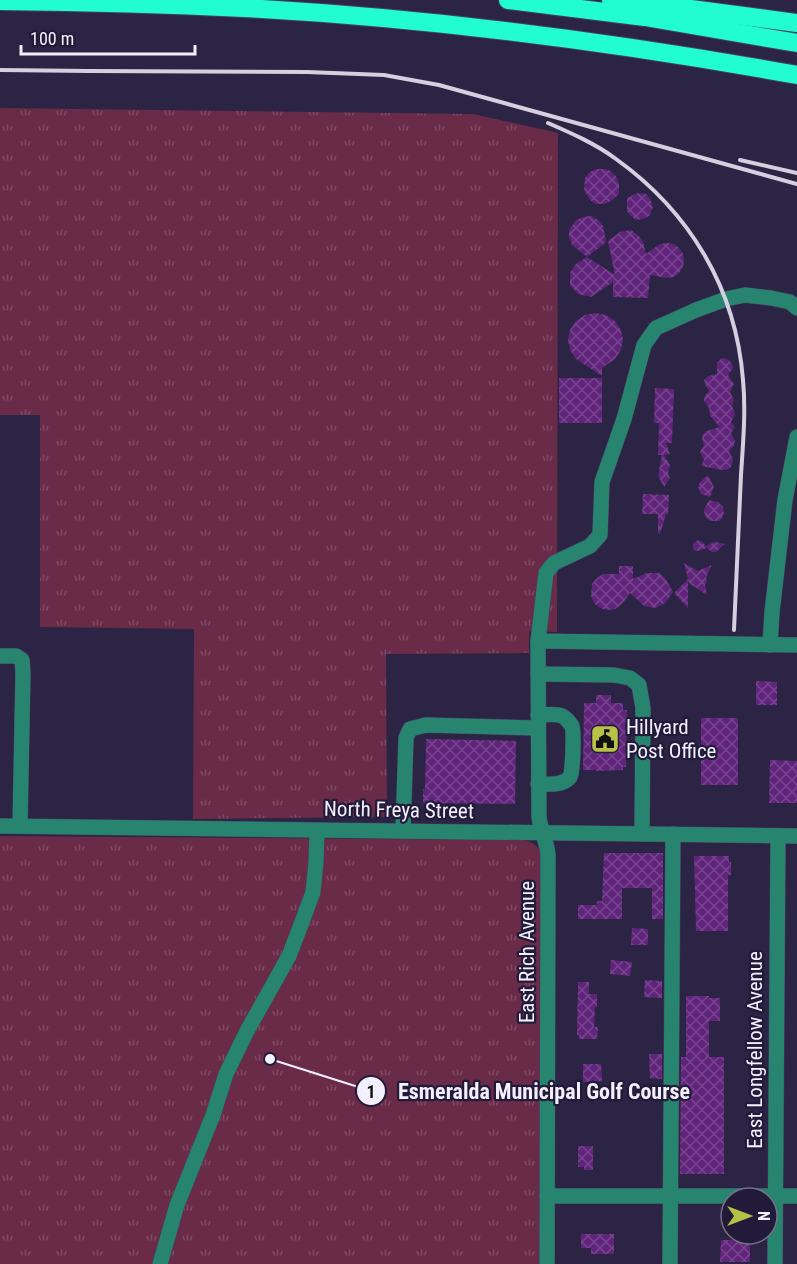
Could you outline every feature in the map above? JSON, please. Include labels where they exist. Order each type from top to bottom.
[{"type":"highway","points":[[508,0],[645,17],[797,43]]},
{"type":"highway","points":[[611,0],[797,23]]},
{"type":"highway","points":[[0,1],[246,8],[416,22],[595,42],[797,75]]},
{"type":"street","name":"East Rich Avenue","points":[[547,1264],[548,855],[547,843],[539,823],[538,784],[538,641],[546,573],[554,563],[590,546],[600,535],[602,482],[624,419],[644,345],[656,328],[696,310],[745,295],[790,302],[797,308]]},
{"type":"street","points":[[770,645],[785,500],[797,436]]},
{"type":"street","points":[[538,641],[797,645]]},
{"type":"street","points":[[0,656],[15,656],[22,660],[20,826]]},
{"type":"street","points":[[538,674],[614,675],[630,678],[639,686],[643,708],[642,834]]},
{"type":"street","points":[[403,831],[406,738],[410,729],[426,725],[538,721],[562,715],[572,726],[572,772],[563,783],[538,784]]},
{"type":"street","name":"North Freya Street","points":[[0,826],[797,836]]},
{"type":"street","points":[[160,1264],[177,1205],[213,1115],[226,1074],[289,956],[313,892],[317,831]]},
{"type":"street","points":[[670,1264],[673,834]]},
{"type":"street","name":"East Longfellow Avenue","points":[[775,1186],[778,836]]},
{"type":"street","points":[[547,1196],[719,1196]]},
{"type":"street","points":[[779,1196],[797,1196]]},
{"type":"street","name":"East Longfellow Avenue","points":[[775,1246],[775,1264]]},
{"type":"green space","points":[[0,108],[473,114],[558,133],[557,632],[529,631],[529,653],[386,654],[387,817],[193,819],[194,629],[40,627],[40,415],[0,415]]},
{"type":"green space","points":[[0,836],[523,840],[535,844],[541,854],[540,1264],[0,1264]]},
{"type":"building","points":[[597,169],[609,170],[616,176],[619,184],[619,194],[604,204],[596,204],[590,200],[584,190],[585,178]]},
{"type":"building","points":[[638,193],[646,194],[653,207],[649,216],[636,220],[627,211],[627,198]]},
{"type":"building","points":[[591,216],[603,226],[606,242],[587,257],[572,245],[569,230],[576,220]]},
{"type":"building","points":[[631,230],[643,242],[646,254],[660,244],[674,244],[683,254],[684,261],[683,267],[674,277],[650,275],[648,298],[613,297],[613,282],[591,297],[578,294],[570,285],[570,273],[576,264],[587,257],[615,275],[608,241],[620,232]]},
{"type":"building","points":[[595,313],[606,315],[615,321],[621,330],[623,340],[621,350],[615,359],[602,368],[602,376],[576,359],[570,350],[568,340],[570,330],[576,321],[585,315]]},
{"type":"building","points":[[724,358],[729,360],[733,368],[728,375],[734,384],[730,392],[734,400],[732,406],[735,414],[731,422],[735,427],[731,433],[735,441],[729,452],[733,459],[732,465],[729,469],[723,470],[701,466],[704,460],[700,452],[704,445],[703,434],[719,427],[704,401],[709,391],[704,380],[708,376],[717,374],[717,363]]},
{"type":"building","points":[[559,378],[602,378],[602,423],[559,423]]},
{"type":"building","points":[[655,388],[674,389],[672,443],[666,443],[670,454],[664,455],[670,465],[668,473],[670,478],[664,487],[658,476],[662,455],[658,455],[659,423],[654,423]]},
{"type":"building","points":[[708,475],[714,487],[710,497],[701,494],[698,487]]},
{"type":"building","points":[[643,494],[669,495],[668,514],[666,514],[660,534],[658,533],[658,514],[642,514]]},
{"type":"building","points":[[709,500],[718,502],[723,507],[724,514],[720,521],[710,521],[705,516],[704,510]]},
{"type":"building","points":[[698,540],[706,546],[715,542],[725,544],[716,552],[707,548],[698,551],[694,550],[693,544]]},
{"type":"building","points":[[684,563],[698,571],[712,565],[706,577],[707,595],[688,580],[688,608],[674,593],[688,579]]},
{"type":"building","points":[[619,566],[633,566],[633,579],[647,573],[659,573],[665,578],[673,592],[665,603],[655,608],[644,606],[630,593],[615,609],[600,608],[591,596],[592,584],[603,574],[619,574]]},
{"type":"building","points":[[756,681],[777,682],[777,705],[756,705]]},
{"type":"building","name":"Hillyard Post Office","points":[[596,695],[611,695],[611,703],[623,703],[623,710],[627,710],[626,767],[623,767],[623,770],[583,770],[584,703],[596,703]]},
{"type":"building","points":[[701,718],[738,718],[738,785],[701,785]]},
{"type":"building","points":[[426,739],[516,741],[515,804],[423,803]]},
{"type":"building","points":[[770,760],[797,761],[797,803],[769,803]]},
{"type":"building","points":[[604,853],[663,853],[663,919],[652,919],[652,888],[622,888],[622,919],[578,919],[578,905],[597,905],[597,901],[602,901]]},
{"type":"building","points":[[694,856],[729,856],[731,875],[728,875],[728,931],[696,931]]},
{"type":"building","points":[[632,928],[648,929],[648,945],[631,945]]},
{"type":"building","points":[[611,960],[632,962],[630,976],[610,974]]},
{"type":"building","points":[[645,980],[662,981],[662,998],[644,997]]},
{"type":"building","points":[[578,982],[589,982],[589,994],[597,994],[594,1027],[598,1027],[597,1039],[579,1039],[577,1035]]},
{"type":"building","points":[[686,996],[720,998],[720,1021],[709,1021],[709,1057],[724,1057],[724,1174],[680,1174],[681,1057],[686,1057]]},
{"type":"building","points":[[649,1054],[662,1054],[662,1079],[650,1078]]},
{"type":"building","points":[[583,1064],[601,1064],[602,1081],[583,1082]]},
{"type":"building","points":[[578,1146],[593,1146],[593,1170],[578,1167]]},
{"type":"building","points":[[581,1234],[614,1234],[614,1254],[591,1254],[591,1248],[581,1248]]},
{"type":"building","points":[[721,1246],[750,1246],[750,1262],[720,1262]]},
{"type":"railway","points":[[0,70],[307,72],[384,75],[439,85],[797,184]]},
{"type":"railway","points":[[548,123],[583,139],[608,154],[642,180],[666,203],[687,228],[705,255],[731,315],[739,347],[744,404],[734,630]]},
{"type":"railway","points":[[740,160],[797,173]]},
{"type":"place","name":"Hillyard Post Office","points":[[605,739]]},
{"type":"place","name":"Esmeralda Municipal Golf Course","points":[[270,1059]]}]
